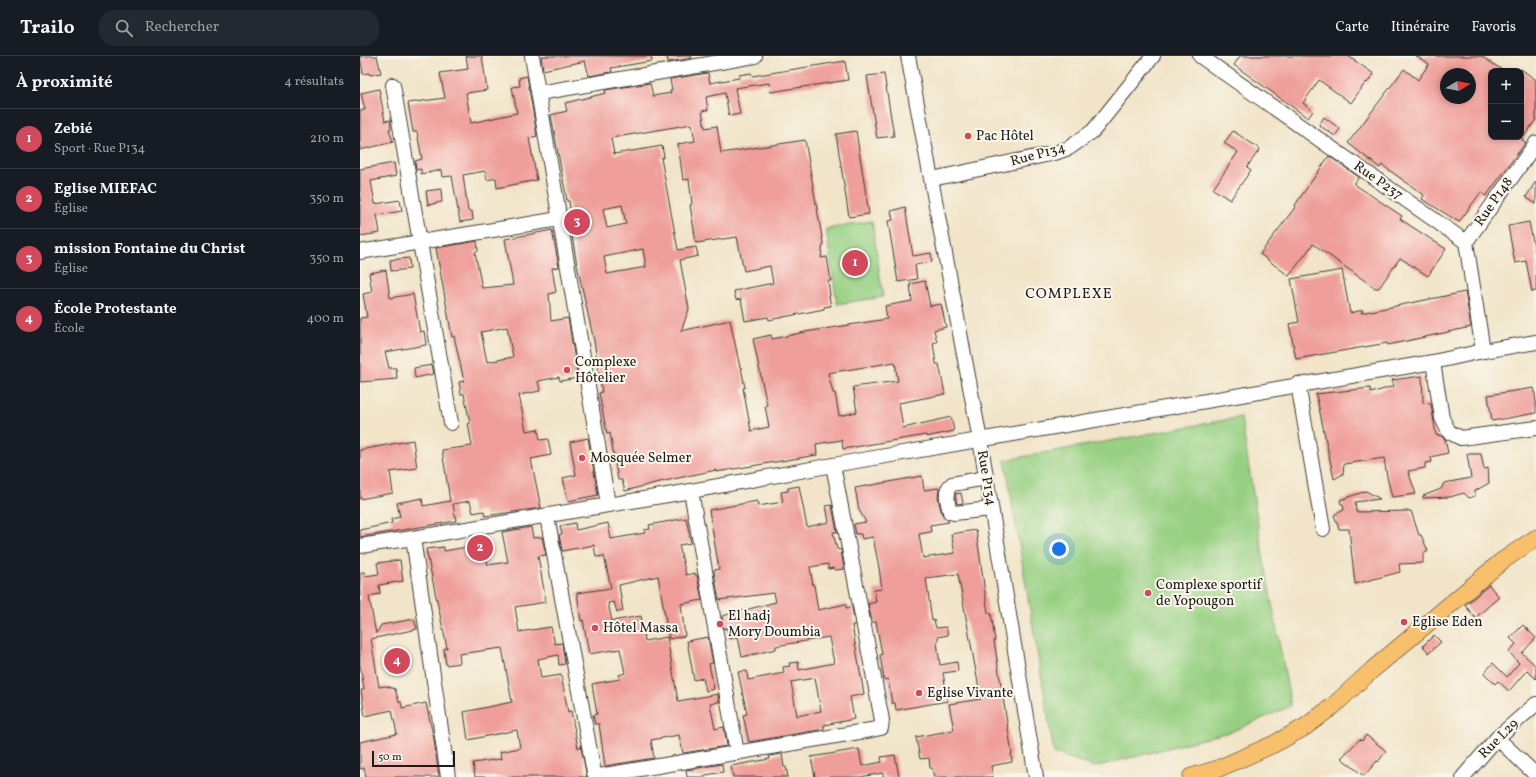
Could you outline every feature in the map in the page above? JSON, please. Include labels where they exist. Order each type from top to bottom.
[{"type":"main road","points":[[1191,777],[1216,770],[1274,744],[1305,727],[1333,706],[1372,670],[1502,561],[1536,538]]},
{"type":"street","points":[[532,56],[608,504]]},
{"type":"street","points":[[539,93],[755,56]]},
{"type":"street","name":"Rue P134","points":[[908,56],[980,440],[1036,777]]},
{"type":"street","name":"Rue P134","points":[[932,179],[1054,153],[1069,148],[1093,131],[1153,56]]},
{"type":"street","name":"Rue P237","points":[[1200,56],[1466,242]]},
{"type":"street","points":[[394,85],[451,422]]},
{"type":"street","name":"Rue P148","points":[[1466,242],[1536,143]]},
{"type":"street","points":[[360,252],[559,219]]},
{"type":"street","points":[[1466,242],[1482,351]]},
{"type":"street","points":[[360,546],[547,516],[608,504],[691,491],[1298,384],[1433,362],[1482,351],[1536,342]]},
{"type":"street","points":[[1433,362],[1442,418],[1449,432],[1461,438],[1536,428]]},
{"type":"street","points":[[1298,384],[1322,529]]},
{"type":"street","points":[[547,516],[594,773],[599,776],[737,754],[881,728],[882,720],[833,465]]},
{"type":"street","points":[[986,478],[952,484],[948,487],[946,494],[950,512],[954,513],[991,509]]},
{"type":"street","points":[[691,491],[737,754]]},
{"type":"street","points":[[413,538],[448,777]]},
{"type":"street","name":"Rue L29","points":[[1463,777],[1497,738],[1536,704]]},
{"type":"street","points":[[1497,738],[1536,775]]},
{"type":"green space","points":[[872,221],[883,297],[837,304],[826,229]]},
{"type":"green space","name":"Complexe sportif de Yopougon","points":[[1241,417],[1262,550],[1291,706],[1233,731],[1095,767],[1054,753],[1005,460]]},
{"type":"building","points":[[360,56],[377,56],[381,73],[370,75],[369,73],[363,74]]},
{"type":"building","points":[[466,56],[482,56],[487,90],[466,93],[471,123],[517,113],[512,87],[520,86],[519,78],[527,76],[537,136],[529,138],[537,180],[497,188],[496,178],[487,180],[485,171],[463,175],[468,211],[472,211],[473,220],[460,222],[452,176],[442,177],[441,170],[421,174],[421,169],[416,170],[415,161],[422,159],[417,132],[413,132],[408,103],[445,98],[440,73],[468,69]]},
{"type":"building","points":[[541,56],[651,56],[652,61],[611,68],[612,72],[589,76],[585,61],[543,70]]},
{"type":"building","points":[[667,56],[691,56],[692,58],[668,62]]},
{"type":"building","points":[[1240,56],[1348,56],[1374,74],[1367,83],[1366,82],[1351,103],[1319,80],[1303,103],[1313,111],[1308,118],[1234,65]]},
{"type":"building","points":[[1416,56],[1481,56],[1499,68],[1488,68],[1488,140],[1522,140],[1526,142],[1486,196],[1481,192],[1459,222],[1422,199],[1424,195],[1382,165],[1380,168],[1348,143],[1404,69],[1418,80],[1429,64]]},
{"type":"building","points":[[845,61],[848,80],[770,92],[769,83],[735,88],[740,114],[729,116],[725,93],[706,97],[708,110],[702,111],[705,128],[717,126],[721,153],[805,140],[823,243],[821,258],[827,257],[831,281],[828,281],[831,306],[824,307],[824,309],[769,320],[768,317],[745,321],[741,299],[736,300],[734,291],[773,283],[770,266],[744,271],[737,237],[696,243],[690,205],[692,204],[689,179],[683,180],[678,144],[695,141],[692,124],[611,138],[614,154],[662,146],[664,157],[661,158],[678,250],[696,247],[698,256],[680,260],[689,309],[681,331],[730,320],[745,388],[743,388],[751,431],[769,427],[765,406],[767,405],[753,339],[771,335],[772,339],[805,332],[887,319],[885,306],[912,301],[910,284],[925,281],[930,306],[941,304],[946,327],[934,330],[937,342],[933,343],[936,364],[939,364],[945,394],[899,403],[903,428],[951,417],[954,431],[926,437],[926,435],[843,449],[842,440],[816,444],[817,455],[716,472],[716,470],[625,491],[622,480],[618,480],[610,433],[607,434],[599,393],[602,392],[594,341],[577,265],[571,230],[573,230],[569,201],[567,201],[551,115],[567,111],[565,103],[606,93],[605,90],[650,83],[653,96],[671,93],[670,90],[672,90],[670,79],[708,73],[710,83],[739,78],[739,75],[751,73],[752,76]],"holes":[[[622,205],[626,224],[607,228],[603,209]],[[643,249],[646,267],[607,274],[604,257]],[[895,362],[898,381],[853,387],[857,412],[839,416],[835,393],[833,393],[828,373]]]},
{"type":"building","points":[[1524,71],[1536,80],[1536,119],[1524,137]]},
{"type":"building","points":[[884,74],[894,136],[877,138],[867,76]]},
{"type":"building","points":[[379,89],[385,121],[390,120],[391,129],[389,129],[393,142],[360,150],[360,110],[365,110],[361,93]]},
{"type":"building","points":[[1324,117],[1340,129],[1335,136],[1319,125]]},
{"type":"building","points":[[856,131],[869,214],[849,217],[836,134]]},
{"type":"building","points":[[1233,131],[1260,149],[1247,167],[1251,170],[1230,200],[1213,189],[1238,152],[1224,143]]},
{"type":"building","points":[[1329,156],[1359,177],[1354,184],[1402,216],[1400,219],[1446,249],[1428,276],[1400,258],[1379,288],[1375,288],[1313,244],[1289,276],[1260,254],[1296,206],[1295,205]]},
{"type":"building","points":[[394,163],[396,176],[371,181],[375,204],[400,200],[402,211],[377,215],[380,233],[360,236],[360,169]]},
{"type":"building","points":[[1536,181],[1536,204],[1526,197]]},
{"type":"building","points":[[441,189],[442,202],[428,205],[426,191]]},
{"type":"building","points":[[905,207],[913,256],[931,253],[932,262],[915,265],[917,279],[898,282],[888,221],[893,220],[891,211]]},
{"type":"building","points":[[1529,222],[1536,256],[1536,291],[1532,292],[1526,261],[1515,263],[1508,226]]},
{"type":"building","points":[[552,230],[559,267],[552,268],[556,292],[549,294],[551,321],[568,318],[578,378],[560,381],[559,377],[538,381],[540,391],[519,395],[526,431],[538,429],[540,440],[548,439],[551,455],[531,459],[541,508],[485,516],[484,511],[473,513],[470,501],[453,504],[456,521],[360,537],[360,530],[392,523],[391,519],[400,517],[397,503],[422,498],[423,506],[450,501],[442,450],[472,446],[468,423],[470,423],[464,394],[461,394],[459,382],[464,381],[454,336],[452,337],[436,248],[477,241],[478,251],[475,252],[482,288],[513,285],[505,239]],"holes":[[[507,327],[513,357],[487,362],[481,332]]]},
{"type":"building","points":[[409,258],[410,269],[391,271],[390,260]]},
{"type":"building","points":[[386,270],[390,298],[413,294],[420,332],[424,331],[426,345],[385,352],[389,368],[396,368],[397,379],[360,382],[360,318],[367,317],[363,294],[372,292],[369,273]]},
{"type":"building","points":[[1342,270],[1350,313],[1363,310],[1361,313],[1465,292],[1471,327],[1388,345],[1387,343],[1296,359],[1289,324],[1299,322],[1291,279]]},
{"type":"building","points":[[432,365],[434,374],[415,378],[414,368]]},
{"type":"building","points":[[1422,376],[1423,403],[1431,404],[1436,435],[1445,439],[1448,453],[1431,457],[1432,462],[1425,463],[1425,468],[1408,471],[1416,494],[1392,497],[1384,458],[1344,464],[1343,474],[1334,479],[1316,394],[1370,388],[1371,393],[1394,386],[1392,380]]},
{"type":"building","points":[[1534,388],[1536,413],[1492,421],[1488,395]]},
{"type":"building","name":"Mosquée Selmer","points":[[588,438],[598,495],[568,501],[563,478],[576,475],[570,442]]},
{"type":"building","points":[[413,440],[417,468],[390,472],[393,493],[360,499],[360,450]]},
{"type":"building","points":[[1467,454],[1481,454],[1484,469],[1488,468],[1489,483],[1475,491],[1475,496],[1469,498],[1464,493],[1450,497],[1423,498],[1423,496],[1441,489],[1444,483],[1471,478]]},
{"type":"building","points":[[922,476],[924,490],[939,488],[938,498],[942,514],[949,522],[930,525],[931,532],[919,534],[923,558],[955,553],[951,534],[976,530],[988,613],[991,613],[1012,754],[1012,762],[991,766],[993,777],[934,777],[932,768],[930,768],[929,758],[920,759],[916,737],[954,730],[949,704],[981,699],[958,574],[926,578],[932,621],[934,620],[936,628],[946,627],[948,635],[938,637],[937,642],[940,665],[957,662],[958,671],[943,673],[948,701],[896,710],[895,703],[892,703],[888,679],[884,680],[880,655],[882,654],[876,622],[872,622],[868,604],[876,602],[874,590],[882,589],[879,568],[873,537],[862,539],[861,534],[856,534],[854,524],[866,522],[859,510],[855,488]]},
{"type":"building","points":[[799,486],[807,527],[829,522],[826,506],[832,505],[837,532],[833,532],[837,549],[841,550],[844,569],[828,569],[828,564],[810,567],[813,585],[818,610],[846,604],[846,608],[852,607],[855,625],[852,625],[864,694],[850,697],[854,719],[824,725],[824,729],[749,742],[743,715],[747,714],[738,672],[747,671],[748,680],[784,673],[783,667],[790,666],[789,663],[798,662],[799,670],[834,663],[829,637],[776,646],[776,649],[742,657],[738,637],[729,639],[727,628],[724,629],[722,616],[776,602],[774,593],[719,600],[714,570],[719,569],[709,510],[757,501],[758,506],[783,502],[781,492],[788,491],[788,488]],"holes":[[[815,678],[821,711],[797,716],[791,682]]]},
{"type":"building","points":[[1366,491],[1380,499],[1355,502],[1356,512],[1411,511],[1419,535],[1421,535],[1428,551],[1423,554],[1423,563],[1399,564],[1400,572],[1355,584],[1349,529],[1339,529],[1334,515],[1344,510],[1343,504],[1341,504],[1340,500]]},
{"type":"building","points":[[961,493],[963,503],[957,504],[955,494]]},
{"type":"building","points":[[686,518],[691,543],[679,545],[686,575],[695,573],[695,575],[697,575],[702,600],[681,604],[685,636],[669,639],[658,576],[619,585],[623,611],[617,612],[614,602],[608,603],[612,621],[641,616],[645,641],[667,637],[678,701],[718,694],[719,702],[710,704],[715,729],[724,727],[727,746],[683,753],[679,735],[651,740],[654,758],[605,766],[599,724],[595,724],[593,715],[597,714],[592,684],[620,679],[619,675],[625,673],[620,649],[589,654],[583,620],[581,621],[577,593],[611,588],[604,556],[596,557],[594,545],[562,551],[559,535],[562,534],[560,526],[575,523],[576,530],[608,523],[611,539],[645,533],[644,530],[650,529],[649,525]]},
{"type":"building","points":[[531,527],[533,538],[542,537],[546,555],[538,556],[546,602],[515,607],[519,632],[551,627],[555,644],[562,643],[565,664],[559,665],[558,655],[538,659],[541,678],[561,675],[568,712],[571,711],[578,748],[581,747],[587,777],[475,777],[473,763],[501,759],[500,752],[520,748],[517,730],[468,740],[464,712],[512,702],[502,648],[459,654],[460,663],[446,665],[444,649],[447,648],[426,549],[444,547],[444,551],[484,544],[488,565],[508,562],[502,532]]},
{"type":"building","points":[[400,560],[403,581],[379,585],[380,594],[369,596],[376,634],[381,625],[414,619],[417,629],[371,639],[379,687],[386,686],[395,689],[402,708],[426,703],[434,740],[439,777],[366,777],[364,768],[360,769],[360,742],[397,734],[392,710],[365,716],[361,690],[364,690],[360,664],[360,573],[364,572],[365,576],[379,574],[377,563]]},
{"type":"building","points":[[1489,585],[1499,597],[1475,618],[1465,605]]},
{"type":"building","points":[[1523,625],[1536,638],[1522,653],[1536,666],[1536,679],[1527,670],[1509,691],[1498,681],[1495,684],[1484,673],[1493,663],[1507,677],[1519,663],[1509,652],[1516,644],[1510,638]]},
{"type":"building","points":[[1434,635],[1441,642],[1429,653],[1423,646]]},
{"type":"building","points":[[708,637],[713,663],[709,664],[714,689],[706,691],[703,678],[694,680],[687,641]]},
{"type":"building","points":[[1366,735],[1386,751],[1378,762],[1377,761],[1364,776],[1341,758],[1360,739],[1362,741]]},
{"type":"building","points":[[859,749],[862,766],[882,762],[881,757],[895,755],[899,777],[883,777],[883,773],[860,777],[815,777],[811,757]]},
{"type":"building","points":[[782,754],[784,767],[786,767],[788,777],[733,777],[731,766],[770,759],[769,756]]},
{"type":"building","points":[[722,764],[723,772],[706,775],[706,777],[687,777],[686,770]]},
{"type":"place","name":"Pac Hôtel","points":[[968,136]]},
{"type":"place","name":"mission Fontaine du Christ","points":[[577,222]]},
{"type":"place","name":"Zebié","points":[[855,263]]},
{"type":"place","name":"Complexe Hôtelier","points":[[567,370]]},
{"type":"place","name":"Mosquée Selmer","points":[[582,458]]},
{"type":"place","name":"Eglise MIEFAC","points":[[480,548]]},
{"type":"place","name":"Complexe sportif de Yopougon","points":[[1148,593]]},
{"type":"place","name":"Eglise Eden","points":[[1404,622]]},
{"type":"place","name":"El hadj Mory Doumbia","points":[[720,624]]},
{"type":"place","name":"Hôtel Massa","points":[[595,628]]},
{"type":"place","name":"École Protestante","points":[[397,661]]},
{"type":"place","name":"Eglise Vivante","points":[[919,693]]},
{"type":"district","name":"COMPLEXE","points":[[1069,294]]}]
